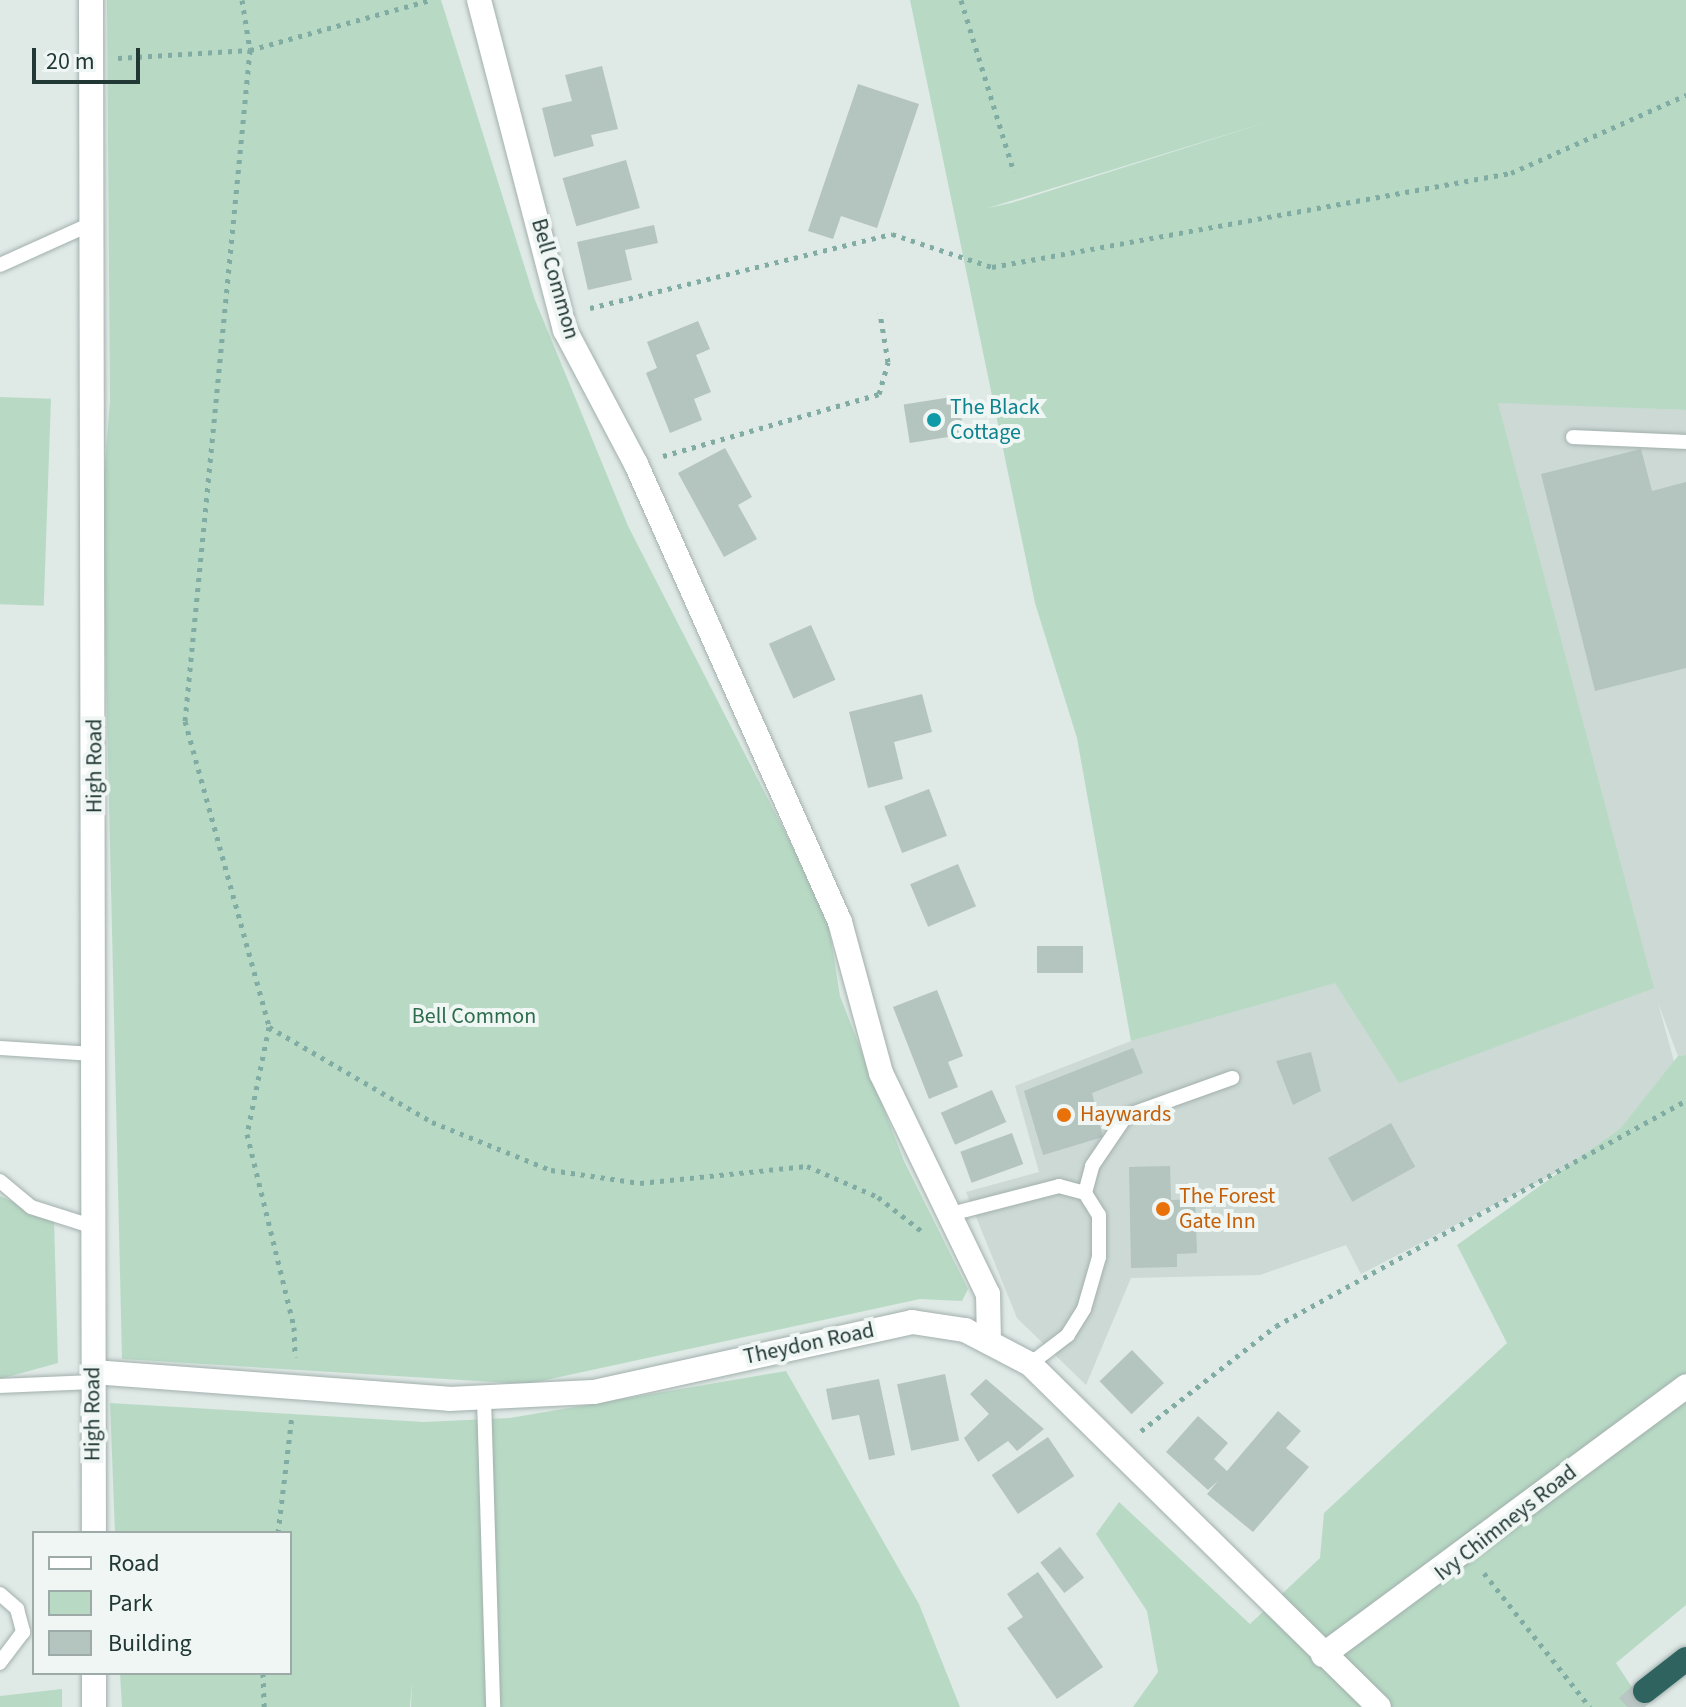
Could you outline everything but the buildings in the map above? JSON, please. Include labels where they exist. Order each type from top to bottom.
[{"type":"highway","points":[[1645,1691],[1686,1659]]},
{"type":"street","name":"High Road","points":[[91,0],[94,1531]]},
{"type":"street","name":"Bell Common","points":[[479,0],[562,315],[636,464],[840,922],[881,1073],[947,1215],[988,1294],[989,1340]]},
{"type":"street","name":"Theydon Road","points":[[93,1377],[484,1398],[594,1392],[912,1322],[989,1340],[1030,1364],[1115,1451],[1379,1707]]},
{"type":"street","name":"Ivy Chimneys Road","points":[[1323,1655],[1468,1554],[1686,1386]]},
{"type":"street","points":[[94,1675],[94,1707]]},
{"type":"lane","points":[[0,265],[93,223]]},
{"type":"lane","points":[[1573,437],[1686,442]]},
{"type":"lane","points":[[0,1048],[94,1054]]},
{"type":"lane","points":[[1085,1193],[1092,1166],[1126,1116],[1232,1078]]},
{"type":"lane","points":[[0,1181],[31,1207],[94,1227]]},
{"type":"lane","points":[[947,1215],[1059,1186],[1085,1193],[1099,1215],[1099,1257],[1084,1309],[1068,1335],[1030,1364]]},
{"type":"lane","points":[[0,1386],[93,1377]]},
{"type":"lane","points":[[484,1398],[493,1707]]},
{"type":"lane","points":[[0,1594],[17,1609],[28,1631],[0,1663]]},
{"type":"path","points":[[242,0],[250,50],[185,721],[269,1027],[247,1134],[294,1327],[295,1387],[278,1531]]},
{"type":"path","points":[[89,60],[250,50],[430,0]]},
{"type":"path","points":[[961,0],[1014,172]]},
{"type":"path","points":[[562,315],[892,234],[992,267],[1511,173],[1686,95]]},
{"type":"path","points":[[636,464],[879,394],[888,362],[880,313]]},
{"type":"path","points":[[269,1027],[432,1122],[551,1170],[640,1183],[807,1166],[878,1197],[935,1242]]},
{"type":"path","points":[[1115,1451],[1276,1326],[1686,1101]]},
{"type":"path","points":[[1468,1554],[1590,1707]]},
{"type":"path","points":[[263,1675],[264,1707]]},
{"type":"shaded area","points":[[1498,402],[1686,410],[1686,1055],[1678,1056],[1658,1003],[1686,1105],[1361,1274],[1346,1245],[1260,1275],[1131,1278],[1086,1385],[1017,1318],[966,1192],[1039,1172],[1015,1086],[1131,1041],[1335,982]]},
{"type":"green space","name":"Bell Common","points":[[107,0],[441,0],[535,300],[628,526],[827,914],[840,996],[904,1161],[968,1289],[962,1301],[920,1299],[527,1384],[122,1359],[102,502],[110,401]]},
{"type":"green space","points":[[910,0],[1686,0],[1686,410],[1498,403],[1654,988],[1399,1083],[1335,983],[1131,1041],[1077,738],[1035,603]],"holes":[[[1277,119],[1011,203],[988,208]]]},
{"type":"green space","points":[[0,397],[51,399],[44,606],[0,604]]},
{"type":"green space","points":[[1686,1055],[1686,1605],[1616,1663],[1645,1707],[1133,1707],[1158,1672],[1147,1611],[1096,1534],[1119,1502],[1250,1624],[1320,1558],[1324,1513],[1507,1343],[1457,1245],[1620,1129],[1678,1056]]},
{"type":"green space","points":[[0,1196],[54,1220],[58,1363],[0,1379]]},
{"type":"green space","points":[[786,1371],[919,1604],[960,1707],[411,1707],[412,1682],[410,1707],[122,1707],[120,1675],[292,1675],[292,1531],[115,1531],[110,1403],[424,1422],[510,1418]]},
{"type":"green space","points":[[62,1689],[62,1707],[0,1707],[0,1696]]},
{"type":"tunnel","points":[[1627,1707],[1645,1691]]},
{"type":"place","name":"The Black Cottage","points":[[934,420]]},
{"type":"place","name":"Haywards","points":[[1064,1115]]},
{"type":"place","name":"The Forest Gate Inn","points":[[1163,1209]]}]
